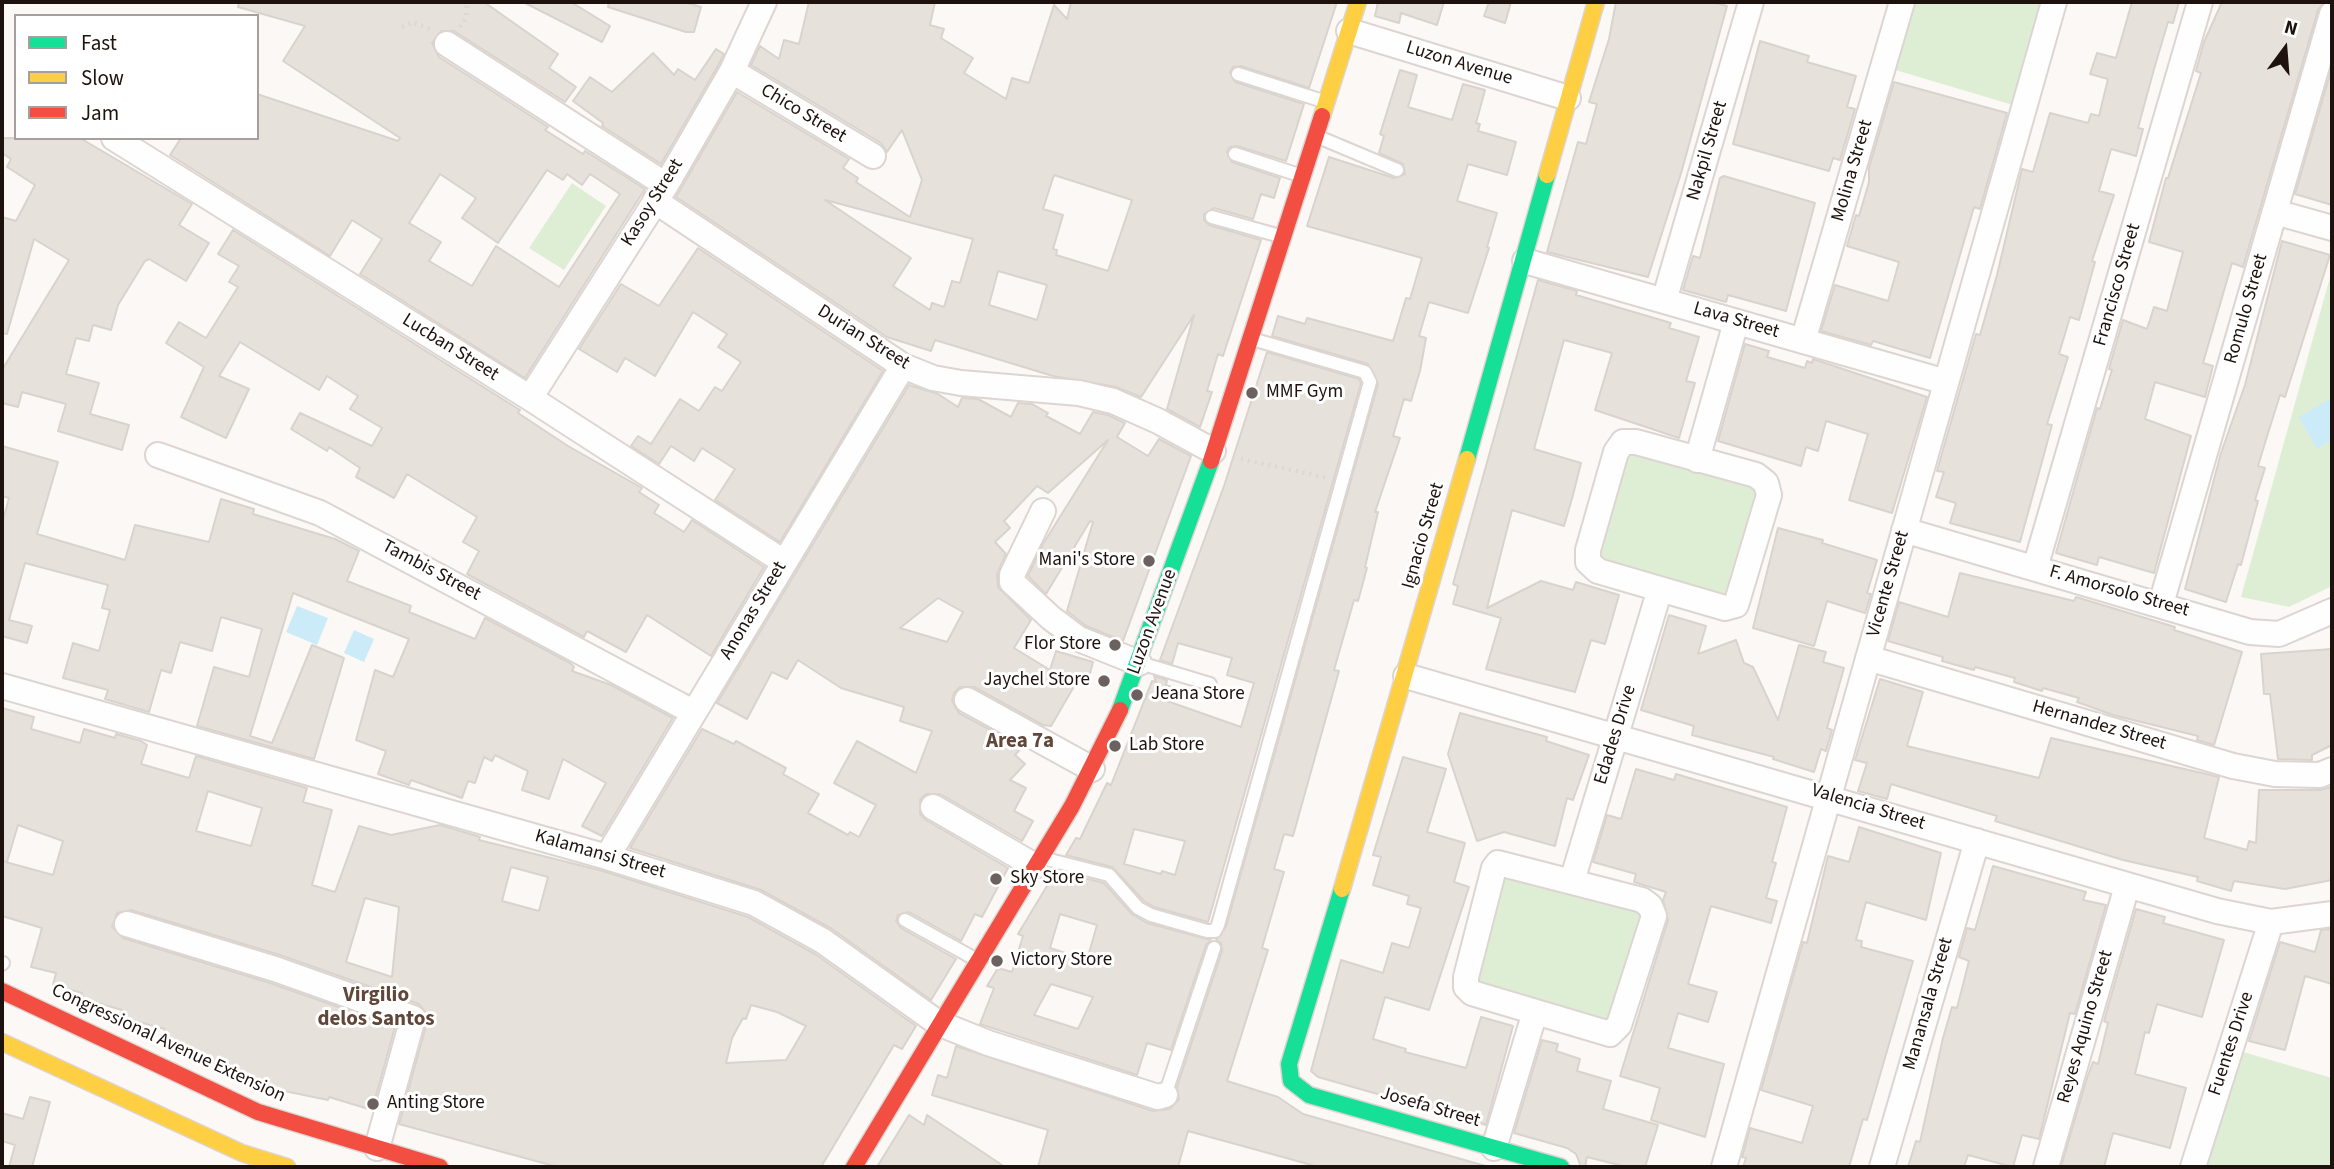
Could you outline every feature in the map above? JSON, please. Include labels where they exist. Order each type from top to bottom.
[{"type":"main road","name":"Luzon Avenue","points":[[854,1167],[1092,769],[1139,663],[1222,454],[1251,339],[1358,2]]},
{"type":"main road","name":"Ignacio Street","points":[[1291,1081],[1289,1064],[1406,676],[1596,2]]},
{"type":"main road","name":"Congressional Avenue Extension","points":[[2,991],[258,1112],[440,1167]]},
{"type":"main road","points":[[2,1042],[242,1153],[287,1167]]},
{"type":"main road","name":"Josefa Street","points":[[1291,1081],[1308,1095],[1561,1167]]},
{"type":"street","name":"Kasoy Street","points":[[530,398],[660,193],[732,71],[764,2]]},
{"type":"street","name":"Nakpil Street","points":[[1664,301],[1751,2]]},
{"type":"street","name":"Molina Street","points":[[1803,341],[1902,2]]},
{"type":"street","name":"Vicente Street","points":[[1724,1167],[2054,2]]},
{"type":"street","name":"Francisco Street","points":[[2035,568],[2200,2]]},
{"type":"street","name":"Romulo Street","points":[[2161,604],[2332,14]]},
{"type":"street","name":"Luzon Avenue","points":[[1349,31],[1568,98]]},
{"type":"street","name":"Durian Street","points":[[447,44],[903,366],[933,378],[961,383],[1079,393],[1113,401],[1222,454]]},
{"type":"street","name":"Chico Street","points":[[732,71],[873,156]]},
{"type":"street","name":"Lucban Street","points":[[117,140],[530,398],[784,562]]},
{"type":"street","points":[[2275,212],[2332,228]]},
{"type":"street","name":"Lava Street","points":[[1525,261],[1946,382]]},
{"type":"street","points":[[1696,460],[1736,322]]},
{"type":"street","name":"Anonas Street","points":[[607,857],[903,366]]},
{"type":"street","points":[[1623,442],[1636,442],[1696,460],[1756,475],[1766,483],[1769,495],[1735,605],[1725,608],[1598,571],[1588,562],[1588,550],[1616,452],[1623,442]]},
{"type":"street","name":"Tambis Street","points":[[158,455],[279,496],[332,519],[693,712]]},
{"type":"street","points":[[1043,511],[1012,575],[1012,582],[1051,618],[1079,639],[1139,663]]},
{"type":"street","name":"F. Amorsolo Street","points":[[1905,530],[2264,634],[2279,634],[2332,611]]},
{"type":"street","name":"Edades Drive","points":[[1572,881],[1660,589]]},
{"type":"street","name":"Hernandez Street","points":[[1868,658],[2233,766],[2275,774],[2320,775],[2332,770]]},
{"type":"street","name":"Valencia Street","points":[[1406,676],[1829,796],[2217,911],[2271,922],[2332,914]]},
{"type":"street","name":"Kalamansi Street","points":[[2,686],[607,857],[754,903],[823,941],[939,1023],[988,1043],[1158,1097],[1165,1095]]},
{"type":"street","points":[[967,701],[1092,769]]},
{"type":"street","points":[[933,807],[1038,862]]},
{"type":"street","name":"Manansala Street","points":[[1882,1167],[1977,841]]},
{"type":"street","points":[[1498,863],[1572,881],[1642,900],[1650,906],[1654,916],[1619,1025],[1610,1034],[1472,993],[1466,987],[1466,976],[1494,868],[1498,863]]},
{"type":"street","name":"Reyes Aquino Street","points":[[2046,1167],[2127,886]]},
{"type":"street","name":"Fuentes Drive","points":[[2193,1167],[2271,922]]},
{"type":"street","points":[[127,924],[275,969],[413,1018],[377,1148]]},
{"type":"street","points":[[1494,1148],[1535,1012]]},
{"type":"lane","points":[[1238,74],[1326,102]]},
{"type":"lane","points":[[1316,136],[1397,170]]},
{"type":"lane","points":[[1235,154],[1303,176]]},
{"type":"lane","points":[[1212,217],[1284,237]]},
{"type":"lane","points":[[1038,862],[1103,873],[1114,879],[1138,908],[1151,915],[1215,931],[1344,481],[1370,376],[1251,339]]},
{"type":"lane","points":[[1139,663],[1210,684]]},
{"type":"lane","points":[[905,920],[977,960]]},
{"type":"lane","points":[[1165,1095],[1214,948]]},
{"type":"path","points":[[1222,454],[1344,481]]},
{"type":"green space","points":[[1912,2],[2043,2],[2013,105],[1892,69]]},
{"type":"green space","points":[[572,183],[606,206],[564,270],[529,248]]},
{"type":"green space","points":[[2332,270],[2332,586],[2289,607],[2241,597]]},
{"type":"green space","points":[[1629,453],[1762,491],[1732,599],[1598,560]]},
{"type":"green space","points":[[1502,869],[1641,911],[1608,1020],[1469,978]]},
{"type":"green space","points":[[2240,1051],[2332,1078],[2332,1167],[2206,1167]]},
{"type":"water","points":[[2332,398],[2332,440],[2317,449],[2299,417]]},
{"type":"water","points":[[297,606],[328,618],[317,645],[286,632]]},
{"type":"water","points":[[354,630],[374,639],[364,662],[344,653]]},
{"type":"building","points":[[239,2],[484,2],[558,54],[549,68],[576,87],[565,102],[454,31],[441,31],[432,43],[439,57],[548,127],[545,130],[583,154],[585,151],[645,189],[525,378],[360,274],[382,239],[352,220],[330,256],[170,155],[180,140],[259,140],[259,95],[398,141],[400,138],[283,61],[305,26],[238,7]],"holes":[[[547,170],[563,180],[567,174],[582,185],[590,174],[620,194],[559,287],[496,246],[472,286],[429,261],[441,242],[409,223],[440,174],[476,198],[462,218],[498,243]]]},
{"type":"building","points":[[523,2],[571,2],[610,26],[602,42]]},
{"type":"building","points":[[609,2],[684,2],[701,7],[694,32],[686,32],[608,7]]},
{"type":"building","points":[[809,2],[935,2],[930,25],[944,29],[941,38],[973,58],[964,73],[1006,99],[1012,78],[1029,83],[1054,5],[1067,19],[1071,2],[1337,2],[1309,88],[1241,66],[1233,67],[1230,72],[1235,82],[1304,104],[1286,161],[1237,146],[1230,147],[1227,152],[1232,162],[1280,178],[1274,198],[1261,194],[1253,219],[1214,208],[1204,214],[1204,220],[1209,225],[1261,240],[1223,356],[1218,354],[1207,391],[1212,392],[1200,427],[1167,409],[1194,315],[1141,397],[1116,387],[1053,376],[935,340],[931,351],[887,337],[676,197],[737,92],[849,159],[843,168],[858,178],[856,182],[910,217],[922,180],[902,130],[887,152],[881,143],[751,65],[760,46],[779,59],[784,40],[799,44]],"holes":[[[1054,175],[1132,200],[1108,271],[1056,255],[1057,250],[1053,249],[1063,215],[1043,209]],[[825,200],[973,239],[960,283],[952,281],[944,307],[932,303],[930,310],[893,286],[911,258]],[[998,271],[1047,285],[1037,320],[989,305]]]},
{"type":"building","points":[[1378,2],[1444,2],[1437,25],[1401,13],[1399,23],[1375,16]]},
{"type":"building","points":[[1489,2],[1511,2],[1505,23],[1484,16]]},
{"type":"building","points":[[1616,2],[1712,2],[1727,6],[1682,170],[1648,277],[1547,252],[1578,142],[1586,144],[1597,104],[1589,102],[1609,39]]},
{"type":"building","points":[[2132,2],[2179,2],[2173,23],[2168,22],[2154,69],[2138,128],[2143,129],[2136,156],[2111,149],[2099,191],[2114,195],[2092,261],[2095,262],[2079,320],[2070,317],[2059,354],[2068,357],[2047,424],[2052,425],[2020,542],[1950,523],[1956,503],[1936,497],[1944,472],[1937,471],[1976,334],[1980,335],[1997,275],[2022,169],[2033,172],[2050,113],[2088,123],[2091,114],[2099,116],[2108,79],[2090,74],[2097,53],[2116,58]]},
{"type":"building","points":[[2222,2],[2324,2],[2318,10],[2243,267],[2232,263],[2203,363],[2213,366],[2205,397],[2155,382],[2145,419],[2191,436],[2154,573],[2099,557],[2097,565],[2056,553],[2097,408],[2100,409],[2112,370],[2109,369],[2123,320],[2147,329],[2154,307],[2167,311],[2183,252],[2149,242],[2166,178],[2201,73],[2196,71],[2204,42]]},
{"type":"building","points":[[1760,41],[1809,56],[1807,62],[1856,76],[1847,107],[1855,109],[1840,160],[1833,158],[1829,171],[1733,144]]},
{"type":"building","points":[[716,49],[724,54],[661,164],[602,126],[603,123],[573,101],[590,77],[612,92],[653,53],[674,75],[678,69],[695,80]]},
{"type":"building","points":[[2332,67],[2332,205],[2295,194]]},
{"type":"building","points":[[1400,70],[1417,75],[1408,107],[1452,120],[1463,84],[1485,90],[1476,123],[1480,124],[1478,131],[1516,142],[1507,175],[1468,164],[1457,201],[1497,213],[1487,247],[1489,248],[1468,313],[1429,302],[1419,336],[1426,338],[1420,371],[1411,401],[1404,399],[1393,436],[1400,438],[1375,512],[1378,512],[1365,567],[1367,568],[1358,601],[1354,600],[1334,670],[1339,671],[1293,836],[1284,834],[1274,869],[1284,872],[1262,948],[1268,950],[1227,1081],[1278,1097],[1303,1114],[1489,1167],[1319,1167],[1188,1131],[1178,1167],[1038,1167],[1048,1130],[932,1095],[938,1075],[947,1078],[956,1046],[1153,1111],[1170,1109],[1179,1099],[1177,1087],[1222,951],[1221,943],[1216,940],[1226,927],[1378,384],[1368,364],[1272,336],[1278,316],[1305,324],[1307,318],[1393,341],[1406,298],[1410,299],[1422,258],[1307,226],[1329,157],[1394,178],[1405,174],[1403,164],[1379,153],[1384,136],[1380,134]]},
{"type":"building","points":[[1894,82],[2007,113],[1980,209],[1974,207],[1930,358],[1873,341],[1871,345],[1821,331],[1835,285],[1888,301],[1899,262],[1847,246],[1869,182],[1869,168]]},
{"type":"building","points":[[2,138],[83,140],[192,204],[179,225],[209,243],[186,281],[149,259],[145,261],[118,305],[111,330],[93,325],[89,341],[76,338],[66,374],[99,383],[90,414],[129,425],[122,450],[58,431],[66,404],[22,392],[18,407],[2,403],[2,370],[69,260],[34,239],[7,334],[2,333],[2,217],[16,221],[35,185],[7,167],[11,159],[2,153]]},
{"type":"building","points":[[1724,176],[1815,203],[1786,311],[1728,295],[1726,302],[1683,290],[1693,256],[1700,258],[1720,178]]},
{"type":"building","points":[[233,230],[520,410],[518,413],[568,446],[642,488],[639,492],[659,505],[654,513],[684,532],[692,520],[764,567],[711,656],[647,615],[626,652],[587,631],[584,637],[467,574],[479,551],[463,542],[477,517],[407,474],[394,498],[356,477],[360,468],[329,447],[327,451],[291,429],[300,413],[372,446],[382,428],[350,409],[358,396],[327,376],[319,390],[240,342],[219,376],[249,389],[226,438],[181,417],[204,367],[166,343],[179,322],[206,338],[238,287],[229,282],[239,266],[218,254]]},
{"type":"building","points":[[2282,241],[2330,255],[2285,397],[2280,395],[2258,466],[2265,468],[2255,500],[2258,501],[2241,565],[2238,564],[2226,602],[2185,589],[2221,453],[2245,385]]},
{"type":"building","points":[[698,248],[883,371],[780,542],[715,500],[735,469],[702,448],[694,461],[671,446],[659,464],[631,446],[638,436],[651,444],[680,399],[699,411],[715,387],[722,391],[741,362],[718,347],[727,334],[693,312],[655,376],[625,358],[617,372],[579,349],[621,284],[659,306]]},
{"type":"building","points":[[1538,280],[1577,291],[1576,295],[1671,323],[1669,328],[1699,337],[1686,381],[1695,383],[1679,438],[1595,410],[1612,353],[1564,340],[1534,449],[1581,463],[1573,495],[1564,526],[1512,510],[1487,608],[1541,581],[1573,590],[1576,582],[1619,595],[1605,644],[1591,640],[1575,692],[1486,669],[1501,618],[1453,604],[1458,586],[1453,584]]},
{"type":"building","points":[[1745,344],[1769,351],[1767,357],[1805,368],[1807,361],[1812,363],[1813,359],[1927,397],[1892,513],[1849,500],[1868,434],[1826,421],[1818,451],[1806,447],[1801,466],[1718,441]]},
{"type":"building","points":[[1267,352],[1359,379],[1361,383],[1208,922],[1154,907],[1144,901],[1112,867],[1066,855],[1076,838],[1080,839],[1107,783],[1111,785],[1152,681],[1156,682],[1154,676],[1167,680],[1166,685],[1171,687],[1167,701],[1241,727],[1254,683],[1227,675],[1232,658],[1178,643],[1172,664],[1160,660],[1224,486]],"holes":[[[1134,829],[1185,841],[1175,875],[1124,864]]]},
{"type":"building","points":[[909,385],[938,394],[958,407],[962,398],[978,399],[1011,417],[1018,403],[1032,404],[1048,413],[1046,416],[1080,434],[1093,412],[1108,415],[1125,423],[1117,437],[1148,456],[1159,439],[1191,456],[1123,641],[1086,626],[1067,611],[1093,522],[1090,521],[1046,594],[1028,576],[1043,544],[1108,440],[1048,493],[1037,486],[1004,521],[1010,528],[995,542],[1006,554],[997,574],[998,587],[1031,620],[1014,648],[1050,670],[1056,651],[1093,662],[1088,681],[1079,678],[1051,726],[1043,725],[974,687],[960,687],[954,693],[952,701],[959,713],[1022,747],[1015,755],[1025,764],[1010,780],[1026,788],[1014,811],[1033,821],[1022,841],[940,794],[926,794],[920,800],[920,814],[926,820],[1008,868],[982,917],[975,914],[961,941],[909,912],[898,915],[896,921],[901,928],[956,959],[931,1000],[832,929],[761,890],[630,848],[702,729],[734,744],[736,741],[786,768],[783,774],[819,794],[808,813],[848,835],[850,832],[859,837],[876,805],[834,783],[857,741],[916,773],[932,731],[900,721],[904,707],[841,688],[798,660],[787,679],[772,672],[747,719],[717,703]],"holes":[[[938,598],[963,612],[947,642],[900,628]]]},
{"type":"building","points":[[2,446],[58,462],[37,534],[125,560],[135,525],[209,542],[221,499],[254,509],[253,514],[335,539],[359,551],[347,581],[411,606],[409,612],[475,639],[485,618],[570,663],[574,667],[572,671],[611,685],[673,718],[602,836],[582,826],[606,783],[563,759],[549,799],[522,790],[528,771],[495,755],[492,761],[484,757],[475,783],[468,781],[462,798],[411,780],[409,785],[378,774],[386,751],[356,740],[375,670],[393,677],[409,639],[293,593],[250,736],[272,743],[312,645],[344,658],[314,759],[197,726],[214,667],[249,677],[262,629],[221,617],[212,651],[180,642],[171,673],[161,670],[149,712],[105,699],[108,690],[63,678],[73,643],[99,651],[110,610],[102,608],[108,585],[25,563],[9,620],[32,626],[27,643],[2,636],[2,524],[9,498],[2,496]]},
{"type":"building","points":[[1778,528],[1823,540],[1822,543],[1877,560],[1867,593],[1871,594],[1865,613],[1827,601],[1814,646],[1753,628]]},
{"type":"building","points":[[1960,573],[2074,601],[2076,597],[2175,627],[2174,630],[2242,652],[2214,745],[2197,740],[2198,736],[2113,715],[2077,702],[2079,698],[2043,688],[2042,691],[2014,682],[2015,678],[1942,661],[1943,657],[1888,641],[1899,602],[1948,617]]},
{"type":"building","points":[[1669,615],[1706,626],[1698,654],[1736,640],[1744,663],[1753,667],[1778,720],[1799,645],[1826,652],[1823,662],[1844,668],[1827,728],[1832,730],[1826,751],[1821,749],[1814,772],[1773,759],[1774,757],[1692,735],[1694,726],[1641,710]]},
{"type":"building","points":[[2332,649],[2332,745],[2312,755],[2312,760],[2278,759],[2270,694],[2264,694],[2261,654]]},
{"type":"building","points":[[1880,679],[1923,692],[1907,746],[2039,778],[2051,738],[2219,777],[2204,838],[2247,850],[2249,841],[2256,843],[2259,790],[2320,790],[2332,787],[2332,880],[2285,889],[2234,881],[2231,891],[2197,881],[2198,877],[2123,860],[1995,821],[1997,816],[1891,784],[1887,799],[1858,791],[1867,763],[1855,760]]},
{"type":"building","points":[[2,708],[34,717],[31,729],[80,743],[84,729],[115,738],[116,734],[141,741],[147,745],[141,764],[189,778],[196,756],[307,788],[303,802],[332,810],[312,885],[335,892],[359,826],[391,835],[440,825],[480,837],[479,840],[603,871],[748,917],[815,954],[916,1026],[902,1049],[894,1045],[821,1167],[558,1167],[399,1124],[427,1022],[427,1014],[419,1004],[280,955],[131,910],[117,913],[112,927],[123,938],[270,983],[395,1027],[372,1110],[329,1097],[328,1100],[244,1080],[245,1076],[160,1042],[165,1029],[120,1017],[122,1010],[81,998],[82,993],[53,985],[56,973],[31,967],[42,928],[2,916]],"holes":[[[208,791],[262,808],[251,846],[196,831]],[[18,825],[63,841],[53,875],[2,861],[7,862]],[[511,867],[548,877],[539,911],[502,901]],[[365,898],[399,907],[392,977],[346,962]],[[751,1005],[777,1012],[806,1026],[786,1060],[726,1063],[732,1038],[743,1018],[746,1019]]]},
{"type":"building","points":[[1460,713],[1547,737],[1546,741],[1589,755],[1573,800],[1567,798],[1555,846],[1504,832],[1477,841],[1448,754]]},
{"type":"building","points":[[1403,757],[1446,769],[1427,832],[1465,843],[1454,882],[1469,887],[1429,1010],[1385,997],[1373,1039],[1406,1049],[1405,1052],[1466,1068],[1481,1017],[1513,1026],[1486,1125],[1318,1077],[1311,1071],[1341,960],[1383,973],[1392,943],[1409,948],[1421,908],[1407,904],[1409,896],[1373,885],[1381,857],[1373,855]]},
{"type":"building","points":[[1636,769],[1674,780],[1676,774],[1787,807],[1772,862],[1776,863],[1766,898],[1777,901],[1771,923],[1711,906],[1688,984],[1717,992],[1708,1022],[1678,1013],[1668,1048],[1724,1064],[1705,1137],[1651,1120],[1660,1088],[1620,1076],[1668,920],[1663,900],[1666,892],[1634,882],[1636,874],[1593,862],[1607,815],[1621,819]]},
{"type":"building","points":[[1859,827],[1941,853],[1926,920],[1866,902],[1856,940],[1862,941],[1861,947],[1913,961],[1867,1120],[1863,1119],[1849,1167],[1743,1167],[1746,1158],[1742,1157],[1750,1128],[1802,1143],[1813,1106],[1761,1090],[1803,942],[1807,943],[1828,856],[1849,862]]},
{"type":"building","points":[[1993,866],[2086,892],[2083,900],[2106,905],[2075,1014],[2070,1013],[2039,1139],[2022,1135],[2013,1167],[1968,1155],[1964,1167],[1908,1167],[1916,1141],[1920,1142],[1943,1038],[1952,1007],[1957,1008],[1969,961],[1959,957],[1967,928],[1975,930]]},
{"type":"building","points":[[1056,871],[1104,883],[1132,914],[1147,923],[1211,940],[1206,945],[1171,1050],[1147,1043],[1137,1075],[980,1024],[994,988],[987,986],[998,968],[1012,972],[1023,936],[1018,934]],"holes":[[[1060,914],[1097,925],[1087,960],[1050,948]],[[1051,984],[1093,997],[1078,1029],[1034,1015]]]},
{"type":"building","points":[[2136,909],[2165,917],[2163,923],[2224,940],[2202,1017],[2157,1004],[2149,1033],[2145,1032],[2135,1074],[2186,1088],[2170,1148],[2113,1133],[2104,1167],[2061,1167],[2086,1081],[2093,1062],[2098,1064],[2108,1023],[2104,1021]]},
{"type":"building","points":[[2332,929],[2332,984],[2305,976],[2285,1050],[2249,1041],[2280,942],[2315,952],[2321,930]]},
{"type":"building","points":[[1542,1040],[1558,1044],[1556,1051],[1580,1059],[1577,1071],[1611,1081],[1603,1109],[1658,1125],[1645,1167],[1627,1167],[1587,1157],[1585,1167],[1581,1167],[1576,1154],[1567,1148],[1514,1133]]},
{"type":"building","points":[[30,1097],[50,1102],[32,1167],[9,1167],[15,1145],[2,1141],[2,1113],[23,1119]]},
{"type":"building","points":[[909,1115],[924,1125],[927,1115],[1005,1167],[877,1167]]},
{"type":"traffic: fast","points":[[1467,459],[1547,175]]},
{"type":"traffic: fast","points":[[1120,710],[1211,461]]},
{"type":"traffic: fast","points":[[1342,889],[1289,1064],[1291,1081],[1309,1095],[1561,1167]]},
{"type":"traffic: slow","points":[[1322,116],[1358,2]]},
{"type":"traffic: slow","points":[[1547,175],[1596,2]]},
{"type":"traffic: slow","points":[[1342,889],[1467,459]]},
{"type":"traffic: slow","points":[[2,1042],[242,1153],[287,1167]]},
{"type":"traffic: jam","points":[[1211,461],[1322,116]]},
{"type":"traffic: jam","points":[[854,1167],[1072,806],[1120,710]]},
{"type":"traffic: jam","points":[[2,991],[258,1112],[440,1167]]},
{"type":"place","name":"MMF Gym","points":[[1252,393]]},
{"type":"place","name":"Mani's Store","points":[[1149,561]]},
{"type":"place","name":"Flor Store","points":[[1115,645]]},
{"type":"place","name":"Jaychel Store","points":[[1104,681]]},
{"type":"place","name":"Jeana Store","points":[[1137,695]]},
{"type":"place","name":"Lab Store","points":[[1115,746]]},
{"type":"place","name":"Sky Store","points":[[996,879]]},
{"type":"place","name":"Victory Store","points":[[997,961]]},
{"type":"place","name":"Anting Store","points":[[373,1104]]},
{"type":"district","name":"Area 7a","points":[[1020,742]]},
{"type":"district","name":"Virgilio delos Santos","points":[[376,1008]]}]
